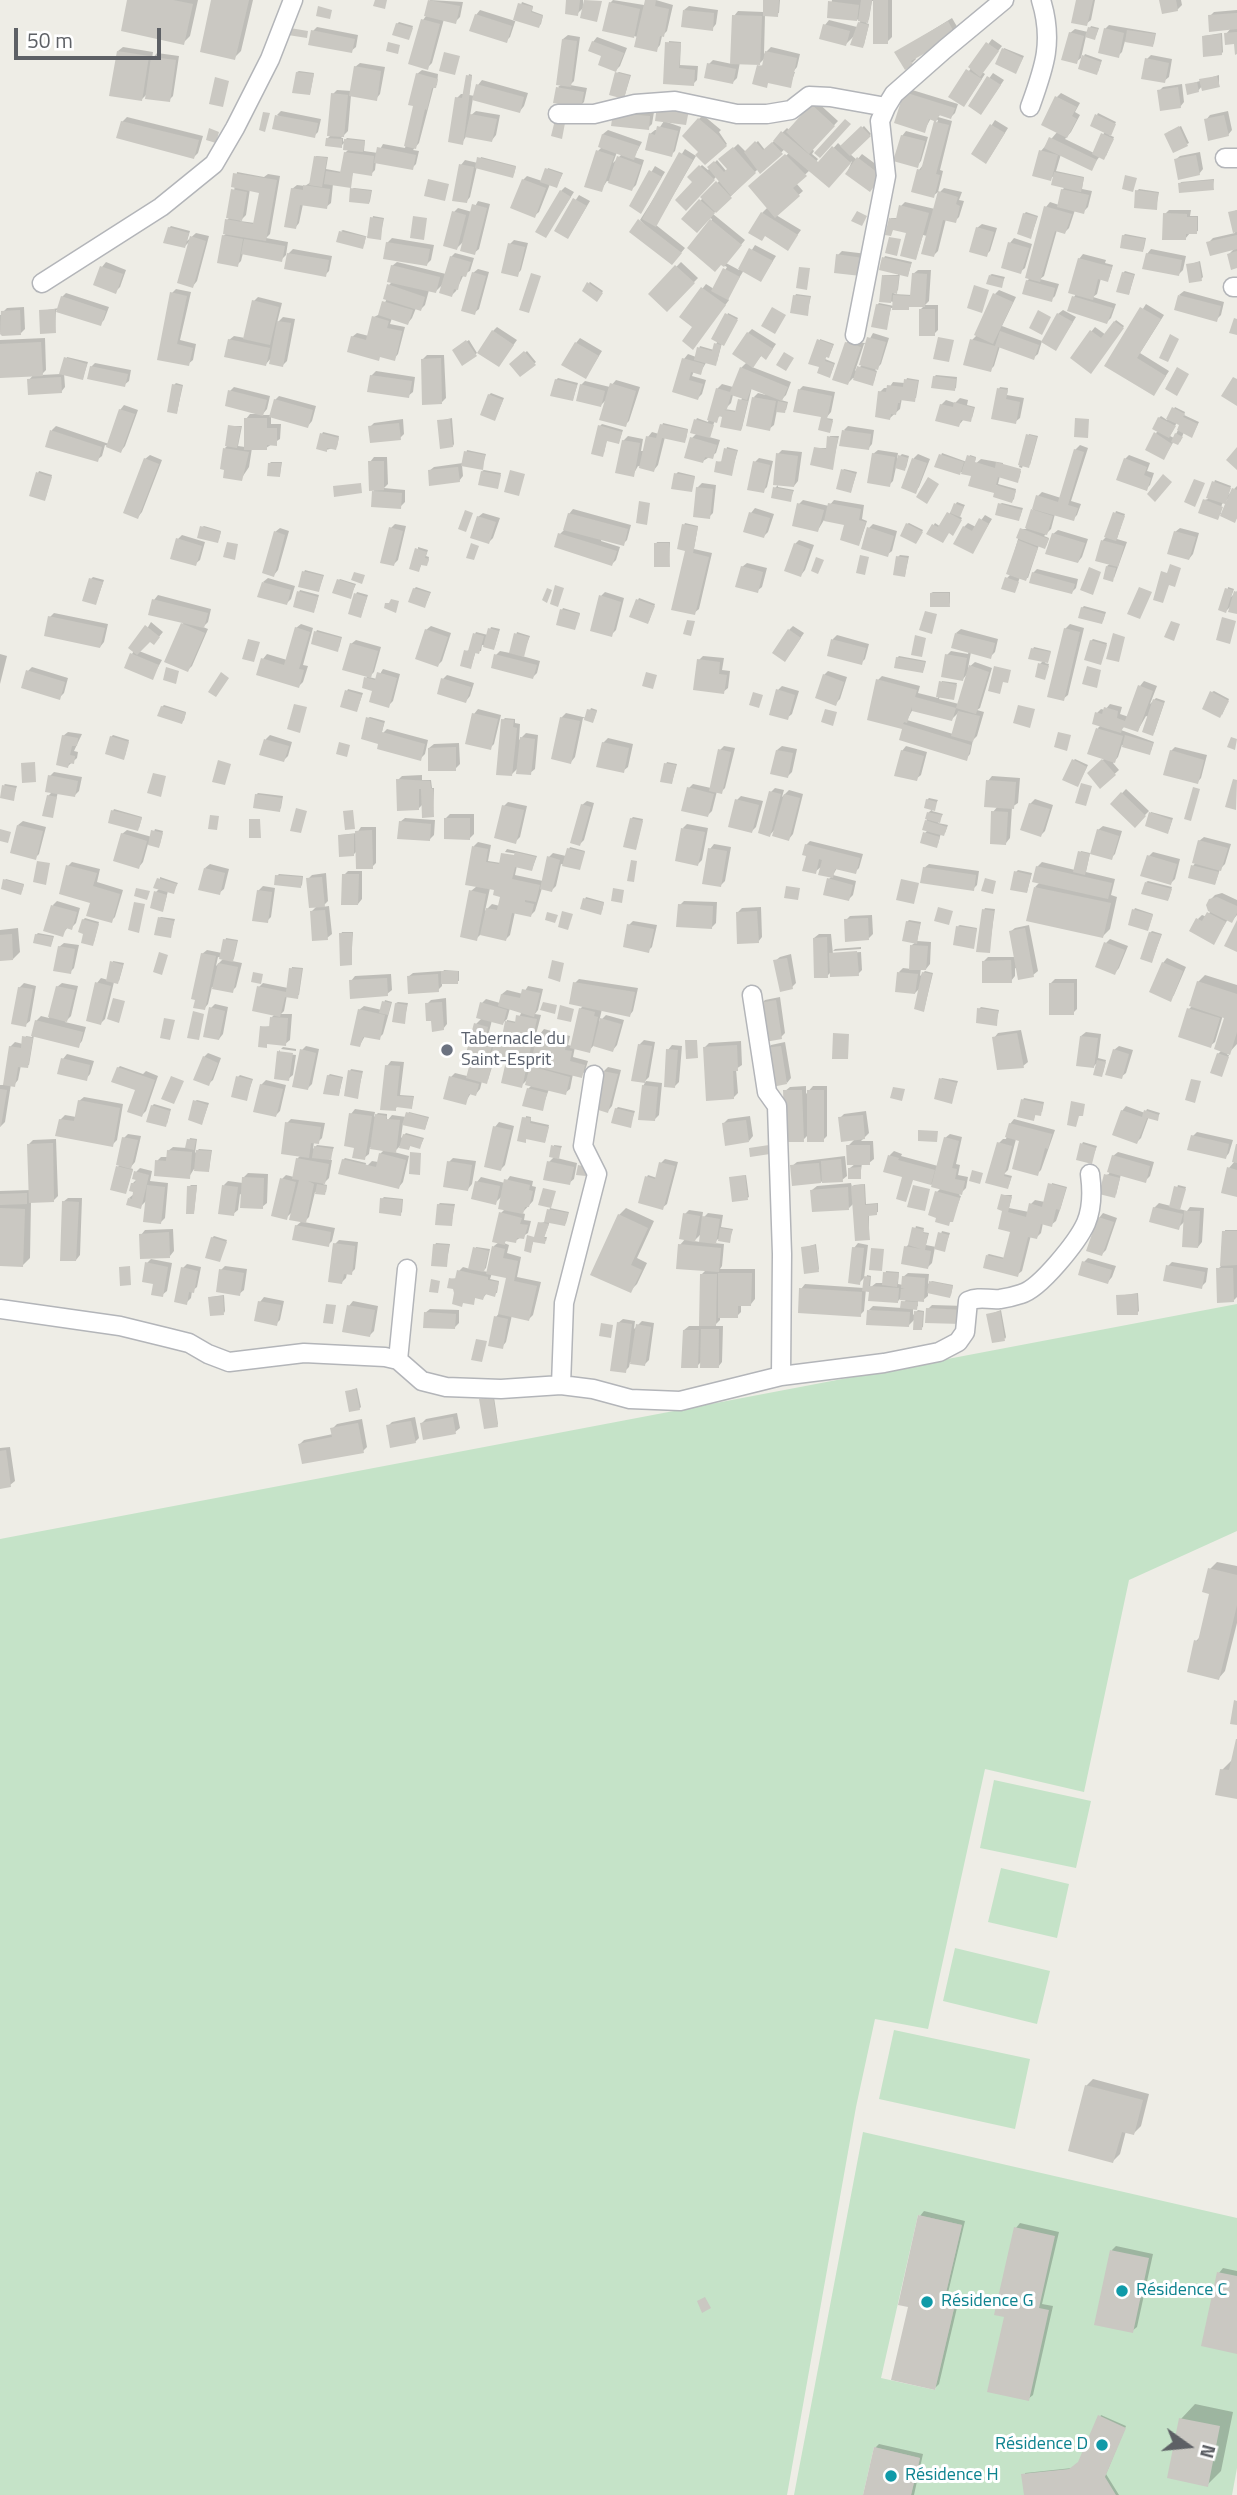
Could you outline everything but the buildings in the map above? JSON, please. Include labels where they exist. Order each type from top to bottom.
[{"type":"street","points":[[42,283],[161,207],[214,164],[236,128],[270,59],[293,0]]},
{"type":"street","points":[[855,335],[886,176],[880,121],[886,107],[894,94],[1004,0]]},
{"type":"street","points":[[1030,107],[1045,65],[1049,42],[1041,0]]},
{"type":"street","points":[[558,114],[594,114],[635,104],[675,101],[737,114],[766,114],[791,110],[809,96],[886,107]]},
{"type":"street","points":[[752,995],[767,1092],[776,1106],[782,1254],[781,1376]]},
{"type":"street","points":[[561,1385],[564,1303],[597,1174],[583,1146],[594,1075]]},
{"type":"street","points":[[0,1309],[120,1326],[189,1343],[229,1362],[304,1353],[398,1360],[422,1381],[446,1387],[501,1389],[561,1385],[593,1389],[630,1399],[680,1401],[781,1376],[884,1363],[939,1352],[958,1342],[965,1332],[968,1301],[975,1298],[999,1299],[1025,1293],[1044,1277],[1067,1250],[1086,1222],[1092,1191],[1090,1174]]},
{"type":"street","points":[[398,1360],[407,1269]]},
{"type":"green space","points":[[1237,1304],[1237,1531],[1129,1580],[1084,1792],[985,1769],[928,2029],[875,2019],[856,2107],[787,2495],[0,2495],[0,1539]]},
{"type":"green space","points":[[994,1780],[1091,1801],[1076,1868],[980,1848]]},
{"type":"green space","points":[[1001,1868],[1069,1884],[1057,1938],[988,1922]]},
{"type":"green space","points":[[955,1948],[1050,1971],[1037,2024],[943,2001]]},
{"type":"green space","points":[[894,2030],[1030,2059],[1015,2129],[879,2099]]},
{"type":"green space","points":[[863,2132],[1237,2218],[1237,2468],[1232,2495],[911,2495],[920,2458],[874,2447],[863,2495],[794,2495]],"holes":[[[918,2215],[962,2225],[945,2297],[956,2300],[935,2390],[881,2378]]]},
{"type":"place","name":"Tabernacle du Saint-Esprit","points":[[447,1050]]},
{"type":"place","name":"Résidence C","points":[[1122,2291]]},
{"type":"place","name":"Résidence G","points":[[927,2302]]},
{"type":"place","name":"Résidence D","points":[[1102,2445]]},
{"type":"place","name":"Résidence H","points":[[891,2476]]}]
